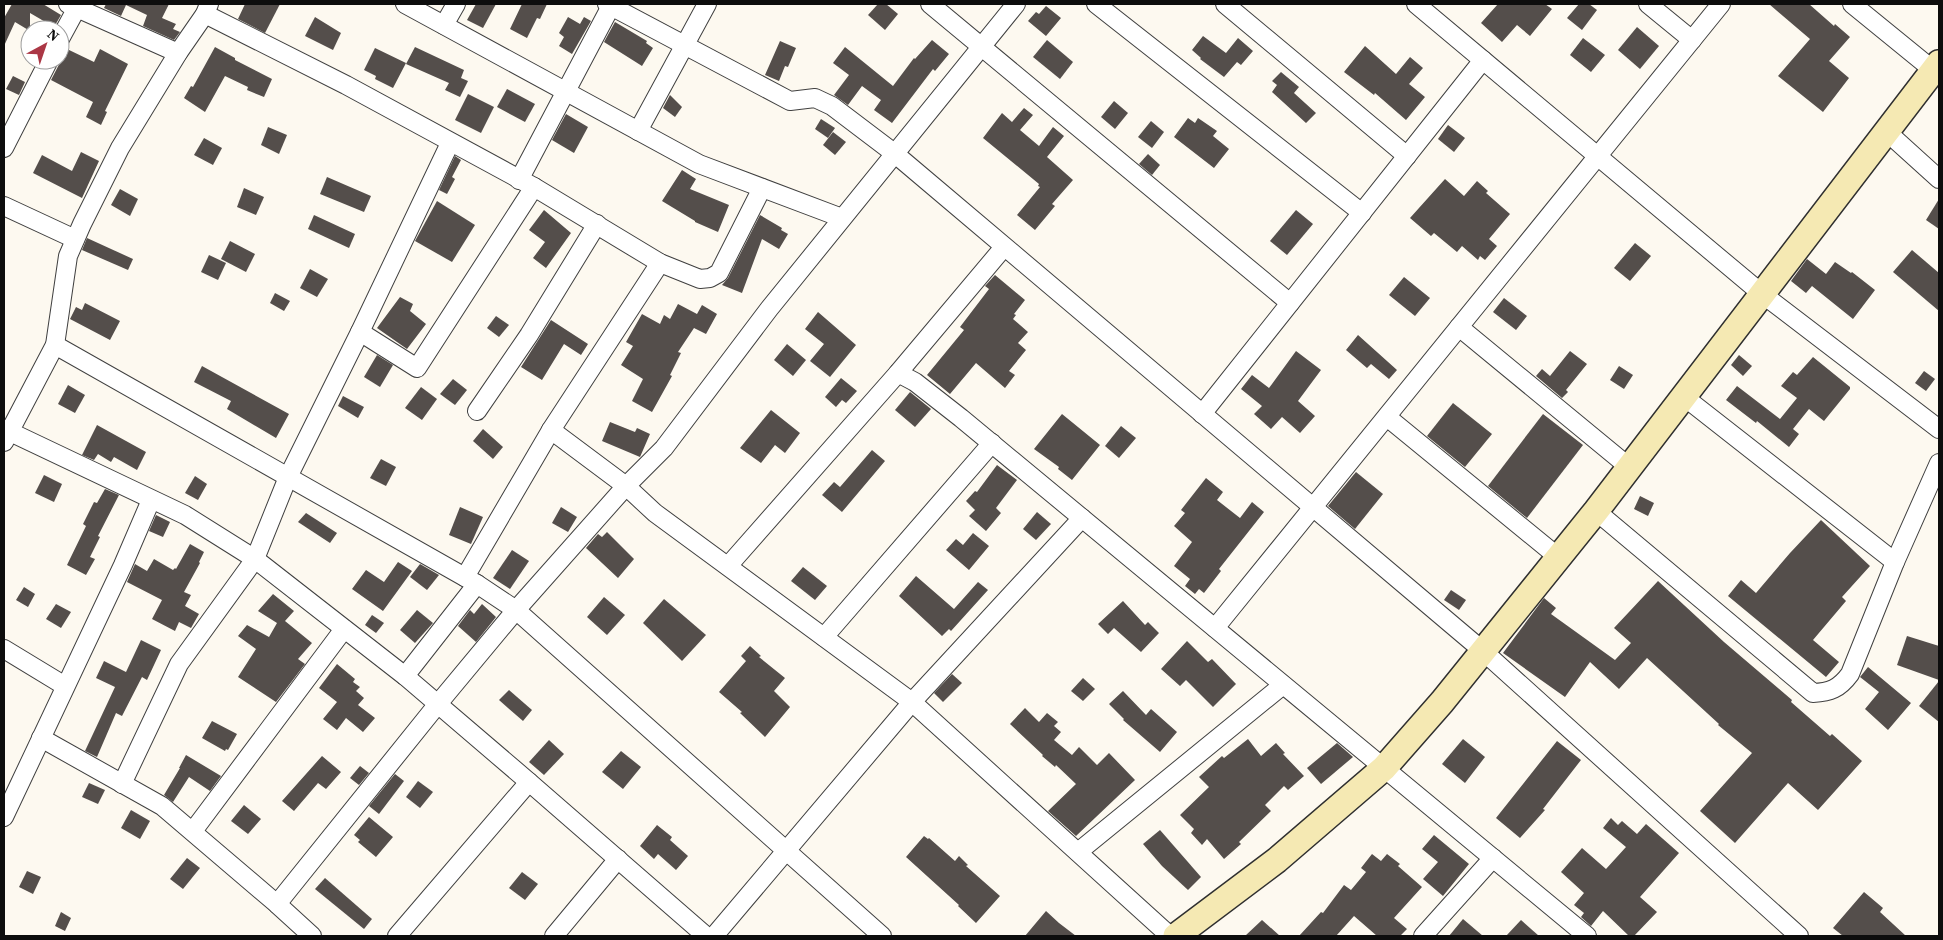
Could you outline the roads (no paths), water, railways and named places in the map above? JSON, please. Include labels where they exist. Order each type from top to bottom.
[{"type":"street","points":[[405,4],[699,164],[842,218]]},
{"type":"street","points":[[444,25],[456,4]]},
{"type":"street","points":[[638,131],[707,4]]},
{"type":"street","points":[[930,4],[1290,303]]},
{"type":"street","points":[[277,904],[516,610],[626,486],[664,448],[769,309],[1016,4]]},
{"type":"street","points":[[1096,4],[1362,213]]},
{"type":"street","points":[[1225,4],[1407,156]]},
{"type":"street","points":[[1416,4],[1761,293],[1939,429]]},
{"type":"street","points":[[1648,4],[1692,40]]},
{"type":"street","points":[[1215,628],[1721,4]]},
{"type":"street","points":[[1176,936],[1277,860],[1384,768],[1442,702],[1596,511],[1936,66],[1852,4]]},
{"type":"street","points":[[68,20],[74,5],[178,53]]},
{"type":"street","points":[[360,332],[417,368],[527,184],[566,92],[609,5],[790,101],[815,98],[832,106],[894,153],[1483,651],[1798,936]]},
{"type":"street","points":[[706,936],[530,782],[404,676],[255,559],[185,515],[6,434],[55,346],[68,256],[75,239],[120,148],[178,53],[208,9],[527,184],[660,263],[700,279],[710,278],[719,273],[762,188]]},
{"type":"street","points":[[1202,414],[1483,60]]},
{"type":"street","points":[[4,148],[44,70]]},
{"type":"street","points":[[1887,132],[1939,179]]},
{"type":"street","points":[[122,784],[179,664],[255,559],[288,477],[360,332],[450,143]]},
{"type":"street","points":[[4,206],[75,239]]},
{"type":"street","points":[[477,411],[529,334],[597,224]]},
{"type":"street","points":[[728,566],[898,373],[1004,247]]},
{"type":"street","points":[[404,676],[471,580],[551,430],[660,263]]},
{"type":"street","points":[[1459,328],[1629,467]]},
{"type":"street","points":[[55,346],[471,580],[516,610],[882,936]]},
{"type":"street","points":[[898,373],[929,392],[992,443],[1587,936]]},
{"type":"street","points":[[1683,396],[1895,562]]},
{"type":"street","points":[[1387,417],[1558,557]]},
{"type":"street","points":[[551,430],[626,486],[655,513],[912,702],[1170,936]]},
{"type":"street","points":[[824,637],[992,443]]},
{"type":"street","points":[[1596,511],[1813,693],[1831,691],[1838,688],[1850,674],[1895,562],[1939,463]]},
{"type":"street","points":[[4,817],[123,565],[151,500]]},
{"type":"street","points":[[714,936],[912,702],[1082,518]]},
{"type":"street","points":[[193,831],[344,629]]},
{"type":"street","points":[[4,649],[65,686]]},
{"type":"street","points":[[1078,852],[1283,684]]},
{"type":"street","points":[[41,738],[162,806],[312,936]]},
{"type":"street","points":[[397,936],[530,782]]},
{"type":"street","points":[[1423,936],[1493,858]]},
{"type":"street","points":[[554,936],[618,860]]}]
